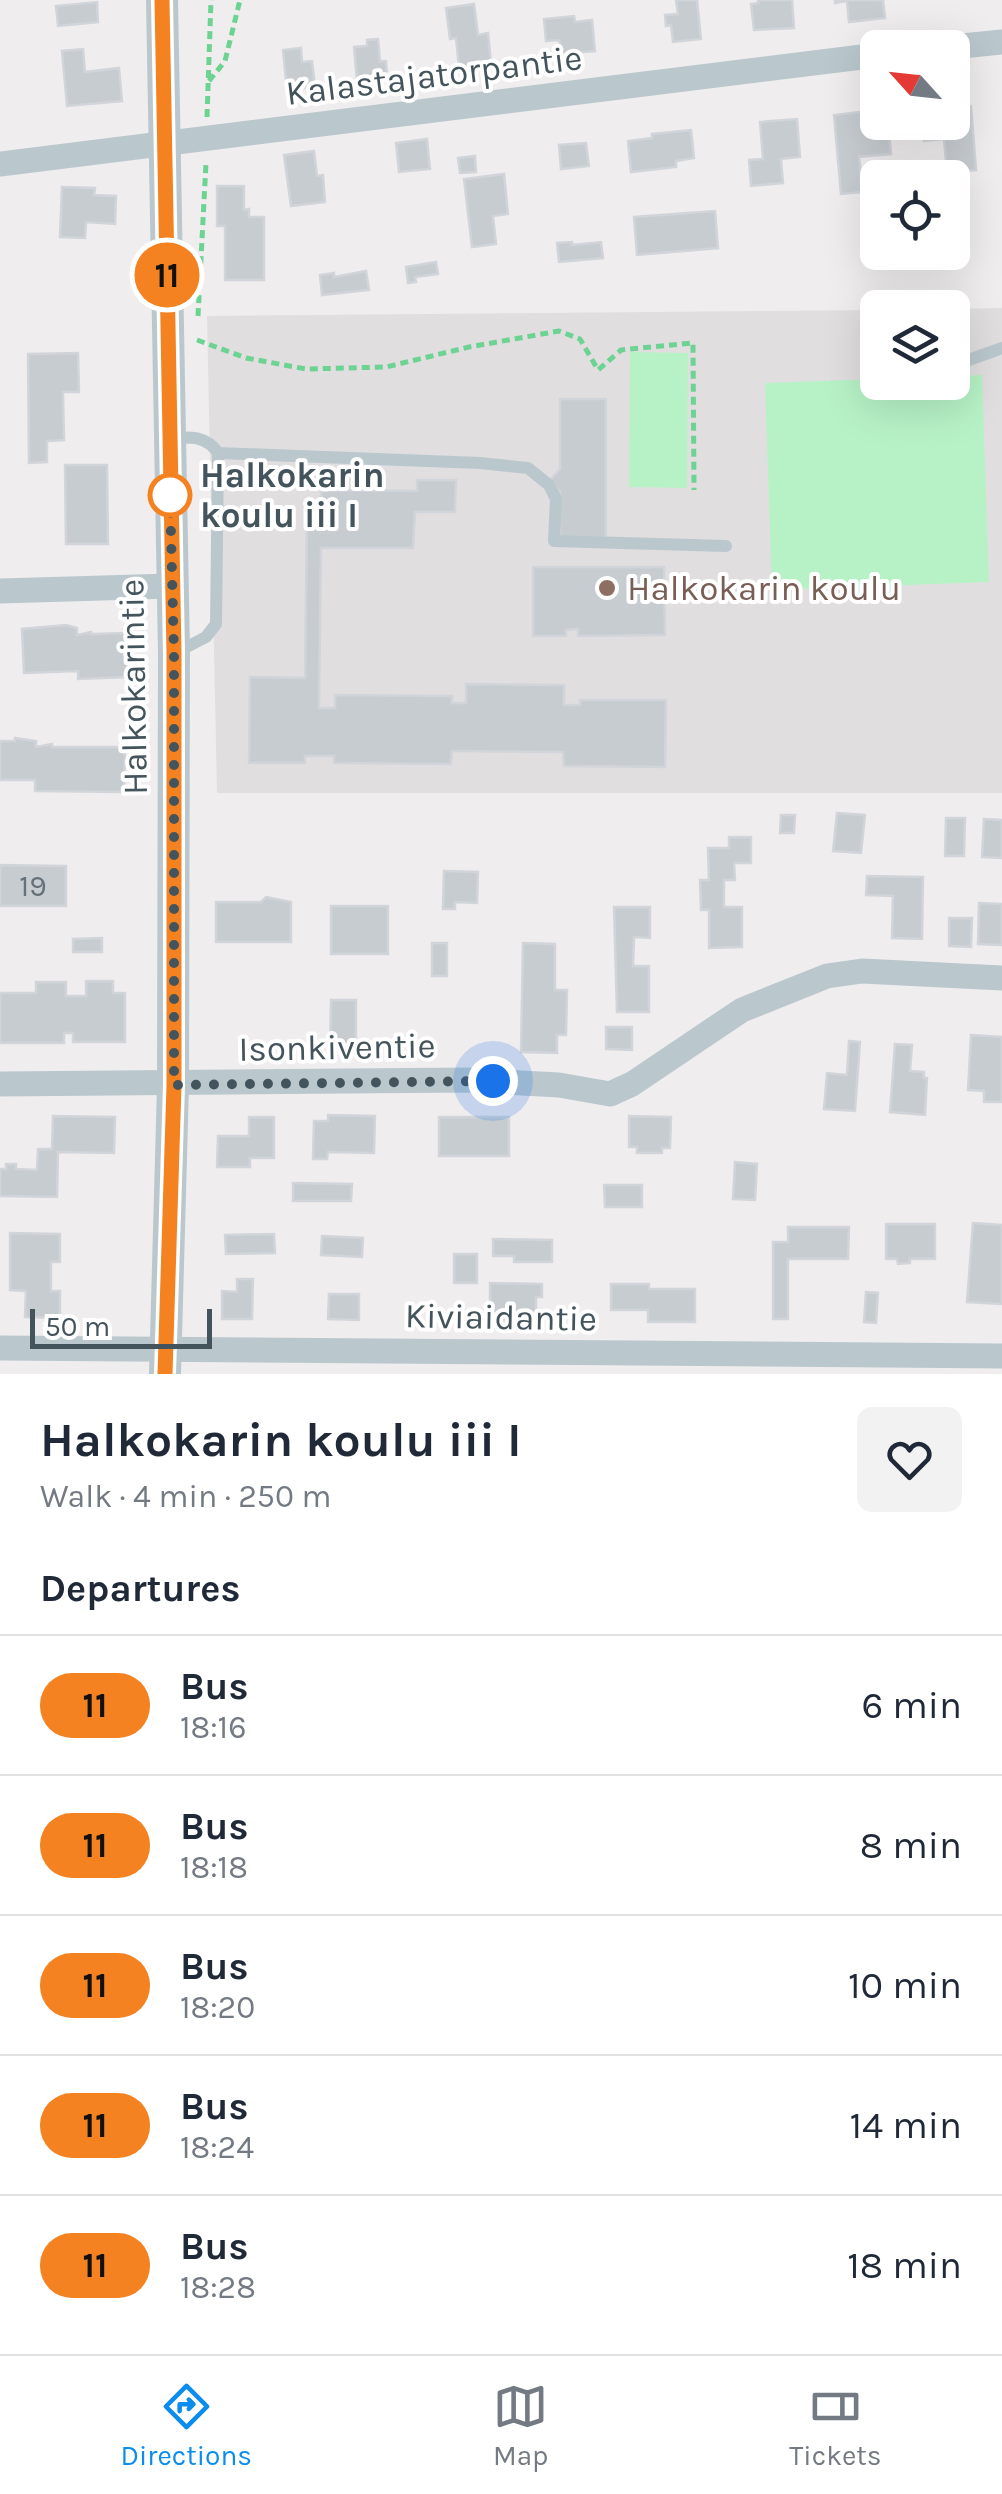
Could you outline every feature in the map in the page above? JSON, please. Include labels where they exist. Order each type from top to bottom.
[{"type":"street","name":"Halkokarintie","points":[[162,0],[174,653],[174,1085],[166,1362]]},
{"type":"street","points":[[970,45],[1002,42]]},
{"type":"street","name":"Kalastajatorpantie","points":[[0,164],[860,58]]},
{"type":"street","points":[[0,592],[171,586]]},
{"type":"street","name":"Isonkiventie","points":[[0,1084],[469,1080],[559,1085],[610,1094],[632,1084],[742,1010],[827,976],[862,971],[1002,978]]},
{"type":"street","name":"Kiviaidantie","points":[[0,1348],[166,1362],[1002,1356]]},
{"type":"lane","points":[[970,360],[1002,348]]},
{"type":"lane","points":[[170,438],[198,437],[218,453],[216,624],[206,637],[174,653]]},
{"type":"lane","points":[[218,453],[528,468],[549,486],[556,499],[554,541],[726,546]]},
{"type":"path","points":[[207,83],[225,61],[240,0]]},
{"type":"path","points":[[197,340],[246,358],[306,369],[386,367],[469,346],[559,332],[580,339],[598,370],[622,350],[693,343],[694,490]]},
{"type":"shaded area","name":"Halkokarin koulu","points":[[1002,308],[1002,793],[217,793],[207,316],[860,310],[860,400],[970,400],[970,309]]},
{"type":"green space","points":[[630,352],[688,353],[687,488],[629,487]]},
{"type":"green space","points":[[970,375],[982,375],[989,582],[772,590],[765,383],[860,380],[860,400],[970,400]]},
{"type":"building","points":[[676,0],[697,0],[701,39],[673,42],[665,15],[678,14]]},
{"type":"building","points":[[758,0],[792,0],[794,28],[754,30],[751,4]]},
{"type":"building","points":[[835,0],[883,0],[885,18],[849,22],[847,1]]},
{"type":"building","points":[[97,2],[98,22],[58,26],[56,6]]},
{"type":"building","points":[[474,4],[478,35],[488,33],[491,63],[459,67],[456,38],[450,39],[446,8]]},
{"type":"building","points":[[574,16],[575,22],[592,20],[595,51],[561,54],[559,40],[546,41],[544,19]]},
{"type":"building","points":[[378,39],[380,61],[386,61],[387,74],[381,75],[383,90],[358,93],[354,47],[367,46],[367,40]]},
{"type":"building","points":[[301,48],[302,62],[312,61],[315,86],[287,90],[283,50]]},
{"type":"building","points":[[83,49],[85,72],[119,68],[122,101],[67,106],[62,51]]},
{"type":"building","points":[[970,106],[976,170],[970,170],[970,160],[946,160],[944,140],[970,140]]},
{"type":"building","points":[[860,112],[860,140],[890,140],[891,154],[859,157],[860,192],[841,194],[834,115]]},
{"type":"building","points":[[797,119],[800,157],[781,159],[783,183],[751,186],[749,160],[763,159],[760,122]]},
{"type":"building","points":[[691,130],[694,158],[676,161],[676,167],[631,172],[628,141]]},
{"type":"building","points":[[427,139],[430,169],[399,172],[396,143]]},
{"type":"building","points":[[586,143],[589,166],[561,169],[559,145]]},
{"type":"building","points":[[314,151],[317,176],[323,175],[325,202],[291,206],[284,155]]},
{"type":"building","points":[[475,156],[476,172],[460,173],[458,158]]},
{"type":"building","points":[[504,174],[508,214],[493,216],[496,244],[472,247],[464,179]]},
{"type":"building","points":[[217,186],[244,186],[244,210],[249,209],[249,217],[264,217],[264,280],[225,280],[225,226],[217,226]]},
{"type":"building","points":[[62,187],[95,188],[94,195],[116,196],[115,224],[86,222],[85,238],[60,237]]},
{"type":"building","points":[[715,211],[718,248],[637,255],[634,217]]},
{"type":"building","points":[[601,242],[603,258],[559,262],[557,243]]},
{"type":"building","points":[[436,262],[438,274],[415,277],[416,282],[408,283],[406,267]]},
{"type":"building","points":[[366,271],[369,290],[322,295],[320,275],[334,273],[334,277]]},
{"type":"building","points":[[78,353],[79,392],[63,392],[64,440],[47,441],[47,462],[29,463],[28,354]]},
{"type":"building","points":[[560,399],[606,399],[606,538],[560,538],[560,492],[550,480],[560,469]]},
{"type":"building","points":[[65,465],[107,465],[108,544],[66,544]]},
{"type":"building","points":[[417,480],[456,480],[455,512],[415,512],[413,548],[321,548],[319,708],[335,708],[335,695],[452,696],[452,703],[466,703],[466,684],[564,685],[564,705],[580,705],[580,700],[666,700],[665,767],[564,766],[563,752],[452,751],[451,764],[334,763],[334,756],[305,756],[305,763],[249,763],[250,677],[305,678],[307,514],[321,514],[321,490],[417,491]]},
{"type":"building","points":[[533,567],[664,567],[665,635],[578,636],[578,629],[566,630],[566,636],[533,636]]},
{"type":"building","points":[[66,625],[77,628],[77,635],[127,633],[129,677],[78,679],[78,671],[24,673],[22,629]]},
{"type":"building","points":[[0,741],[36,741],[36,747],[125,747],[124,792],[35,791],[35,780],[0,780]]},
{"type":"building","points":[[837,813],[865,815],[861,853],[833,851]]},
{"type":"building","points":[[781,815],[795,815],[794,833],[780,833]]},
{"type":"building","points":[[946,818],[965,818],[964,856],[945,856]]},
{"type":"building","points":[[984,819],[1002,820],[1002,858],[982,857]]},
{"type":"building","points":[[729,837],[751,837],[751,863],[734,863],[735,880],[724,880],[724,907],[742,907],[742,947],[709,948],[709,910],[701,910],[700,880],[709,880],[708,848],[729,848]]},
{"type":"building","points":[[0,865],[66,866],[66,906],[0,906]]},
{"type":"building","points":[[444,871],[478,872],[477,903],[455,902],[455,909],[443,909]]},
{"type":"building","points":[[867,876],[923,877],[922,939],[892,938],[893,896],[866,895]]},
{"type":"building","points":[[266,897],[291,902],[291,942],[216,942],[216,902],[261,902]]},
{"type":"building","points":[[979,903],[1002,904],[1002,945],[978,944]]},
{"type":"building","points":[[331,906],[388,906],[388,954],[331,954]]},
{"type":"building","points":[[614,907],[650,907],[650,938],[634,937],[633,966],[649,966],[649,1012],[617,1012]]},
{"type":"building","points":[[949,918],[972,918],[971,947],[949,946]]},
{"type":"building","points":[[102,938],[102,952],[73,952],[73,939]]},
{"type":"building","points":[[432,943],[447,943],[447,976],[432,976]]},
{"type":"building","points":[[523,943],[555,944],[555,990],[567,990],[566,1035],[557,1035],[557,1053],[521,1052]]},
{"type":"building","points":[[86,981],[113,981],[113,993],[125,993],[125,1042],[73,1042],[73,1033],[64,1033],[64,1043],[0,1043],[0,993],[36,993],[36,982],[66,982],[66,996],[86,996]]},
{"type":"building","points":[[331,1000],[356,1000],[356,1052],[330,1052]]},
{"type":"building","points":[[606,1027],[632,1027],[632,1050],[606,1049]]},
{"type":"building","points":[[971,1035],[1002,1037],[1002,1102],[984,1102],[984,1091],[968,1090]]},
{"type":"building","points":[[849,1041],[860,1042],[855,1111],[824,1109],[827,1073],[847,1075]]},
{"type":"building","points":[[895,1044],[912,1045],[910,1071],[924,1072],[927,1078],[925,1115],[890,1112]]},
{"type":"building","points":[[328,1115],[375,1116],[374,1153],[328,1152],[327,1159],[313,1159],[314,1121],[328,1121]]},
{"type":"building","points":[[53,1116],[115,1117],[114,1153],[58,1152],[57,1197],[0,1196],[0,1169],[16,1164],[16,1169],[37,1170],[38,1149],[52,1149]]},
{"type":"building","points":[[629,1116],[671,1117],[670,1148],[662,1148],[662,1153],[637,1153],[637,1147],[629,1147]]},
{"type":"building","points":[[249,1117],[274,1117],[274,1158],[250,1158],[250,1167],[217,1167],[218,1136],[249,1136]]},
{"type":"building","points":[[439,1117],[509,1117],[509,1156],[439,1156]]},
{"type":"building","points":[[735,1162],[757,1164],[755,1200],[733,1199]]},
{"type":"building","points":[[293,1183],[352,1184],[351,1201],[293,1201]]},
{"type":"building","points":[[604,1185],[642,1185],[642,1207],[605,1207]]},
{"type":"building","points":[[973,1223],[1002,1225],[1002,1304],[967,1302]]},
{"type":"building","points":[[886,1224],[935,1224],[935,1259],[910,1259],[910,1263],[898,1264],[897,1259],[886,1259]]},
{"type":"building","points":[[788,1227],[849,1227],[848,1259],[788,1259],[788,1319],[773,1319],[773,1242],[788,1242]]},
{"type":"building","points":[[10,1233],[60,1234],[60,1262],[51,1262],[51,1291],[60,1291],[60,1318],[25,1317],[26,1291],[10,1290]]},
{"type":"building","points":[[274,1234],[275,1253],[226,1254],[225,1235]]},
{"type":"building","points":[[322,1236],[363,1238],[362,1257],[321,1255]]},
{"type":"building","points":[[493,1239],[552,1240],[552,1262],[514,1262],[514,1256],[493,1256]]},
{"type":"building","points":[[454,1254],[477,1254],[477,1283],[454,1283]]},
{"type":"building","points":[[237,1279],[253,1279],[252,1319],[222,1319],[222,1291],[237,1292]]},
{"type":"building","points":[[490,1283],[542,1284],[542,1297],[536,1297],[536,1322],[490,1321]]},
{"type":"building","points":[[611,1284],[695,1289],[695,1322],[648,1322],[648,1310],[611,1310]]},
{"type":"building","points":[[866,1292],[878,1293],[876,1323],[864,1322]]},
{"type":"building","points":[[329,1294],[359,1294],[359,1320],[328,1319]]},
{"type":"bus line","name":"11","points":[[162,0],[174,653],[174,1085],[165,1374]]},
{"type":"place","name":"Halkokarin koulu iii I","points":[[170,495]]},
{"type":"place","name":"Halkokarin koulu","points":[[607,588]]},
{"type":"route","points":[[170,495],[174,1085],[493,1081]]}]
